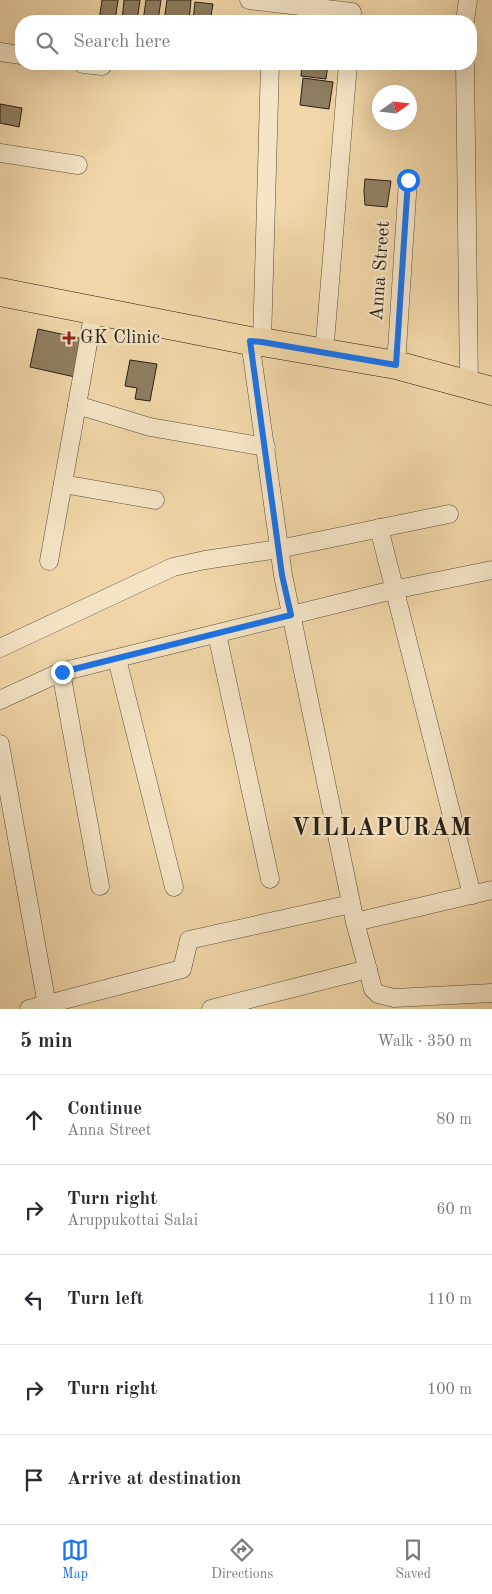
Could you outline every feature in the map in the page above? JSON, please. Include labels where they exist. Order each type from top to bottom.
[{"type":"main road","points":[[0,292],[256,342],[396,365],[480,388]]},
{"type":"street","points":[[249,0],[353,11]]},
{"type":"street","points":[[466,15],[468,0]]},
{"type":"street","points":[[0,52],[15,54]]},
{"type":"street","points":[[270,70],[256,342],[266,447],[279,549],[291,615],[355,922],[373,989],[394,1003],[492,993]]},
{"type":"street","points":[[324,354],[348,70]]},
{"type":"street","points":[[465,70],[480,388]]},
{"type":"street","points":[[0,153],[78,164]]},
{"type":"street","name":"Anna Street","points":[[396,365],[408,180]]},
{"type":"street","points":[[49,561],[94,310]]},
{"type":"street","points":[[77,406],[150,427],[266,447]]},
{"type":"street","points":[[63,484],[155,500]]},
{"type":"street","points":[[0,648],[173,568],[205,560],[279,549],[449,514]]},
{"type":"street","points":[[379,528],[393,590],[472,895]]},
{"type":"street","points":[[0,700],[62,672],[393,590],[492,570]]},
{"type":"street","points":[[217,634],[270,880]]},
{"type":"street","points":[[117,658],[174,887]]},
{"type":"street","points":[[62,672],[100,886]]},
{"type":"street","points":[[0,744],[47,1004]]},
{"type":"street","points":[[355,922],[492,890]]},
{"type":"street","points":[[30,1009],[182,970],[189,940],[351,904]]},
{"type":"street","points":[[211,1009],[368,969]]},
{"type":"building","points":[[102,0],[118,0],[116,15],[100,15]]},
{"type":"building","points":[[124,0],[140,0],[138,15],[123,15]]},
{"type":"building","points":[[146,0],[161,0],[159,15],[144,15]]},
{"type":"building","points":[[167,0],[191,0],[190,15],[165,15]]},
{"type":"building","points":[[195,2],[213,4],[211,15],[194,15]]},
{"type":"building","points":[[302,70],[327,70],[326,79],[301,76]]},
{"type":"building","points":[[303,78],[333,82],[329,109],[300,105]]},
{"type":"building","points":[[0,104],[22,108],[19,127],[0,123]]},
{"type":"building","points":[[365,179],[391,181],[387,207],[365,205]]},
{"type":"building","points":[[38,329],[84,339],[75,377],[30,367]]},
{"type":"building","points":[[130,360],[157,364],[150,401],[135,399],[137,388],[125,386]]},
{"type":"place","name":"GK Clinic","points":[[69,338]]},
{"type":"district","name":"VILLAPURAM","points":[[382,829]]},
{"type":"route","points":[[62,672],[291,615],[282,575],[250,341],[396,365],[408,180]]}]
